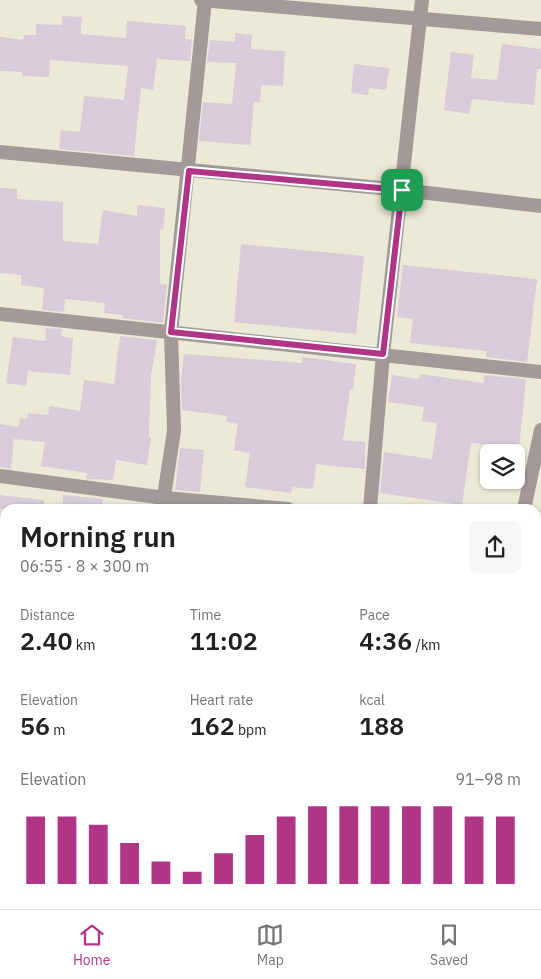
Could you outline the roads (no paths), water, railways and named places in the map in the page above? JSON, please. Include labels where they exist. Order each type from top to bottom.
[{"type":"street","points":[[201,0],[541,29]]},
{"type":"street","points":[[164,503],[174,431],[171,332],[189,171],[205,0]]},
{"type":"street","points":[[370,504],[383,354],[422,0]]},
{"type":"street","points":[[0,152],[402,190],[541,206]]},
{"type":"street","points":[[0,314],[541,372]]},
{"type":"street","points":[[525,504],[541,430]]},
{"type":"street","points":[[0,476],[164,503],[185,504]]}]
